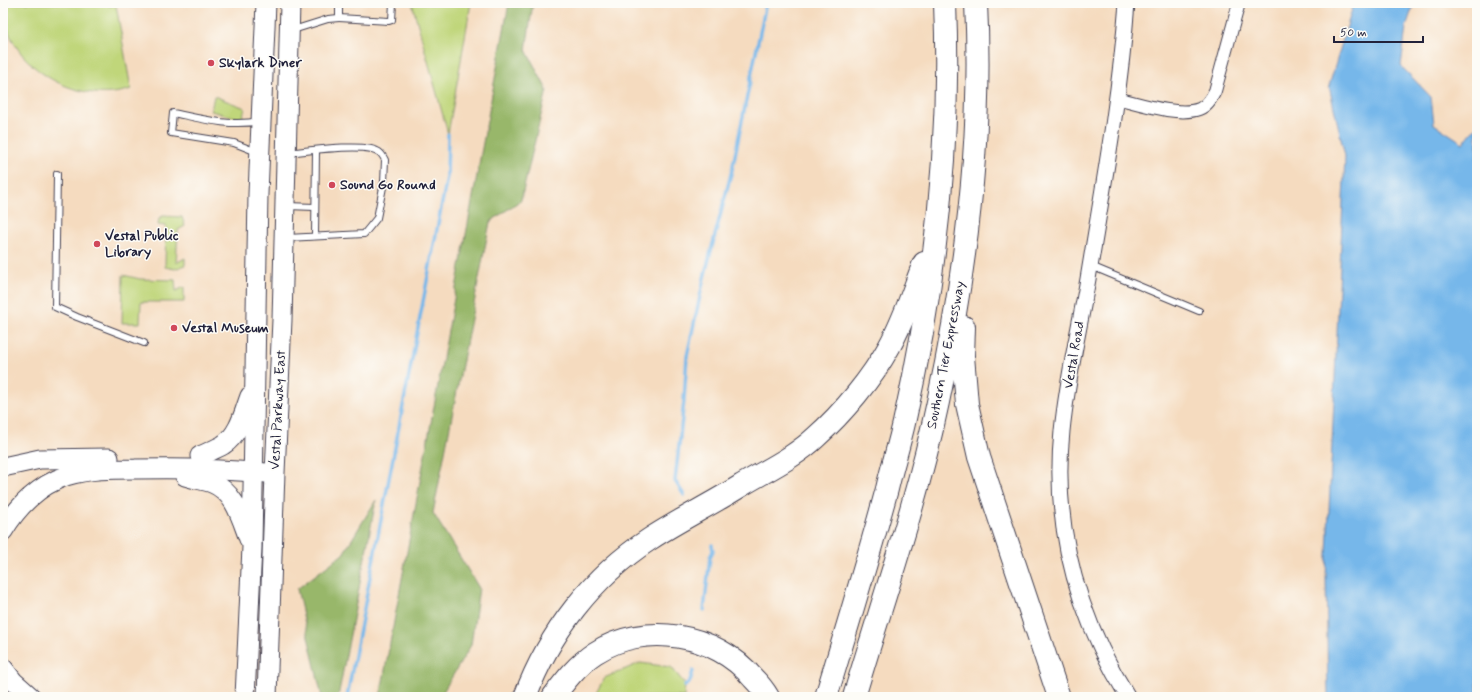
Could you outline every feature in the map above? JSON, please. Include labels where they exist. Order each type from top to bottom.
[{"type":"highway","name":"Southern Tier Expressway","points":[[826,697],[875,531],[904,425],[922,337],[936,232],[943,155],[946,93],[945,3]]},
{"type":"highway","name":"Southern Tier Expressway","points":[[854,697],[916,490],[938,404],[957,310],[968,228],[974,159],[977,94],[976,3]]},
{"type":"highway","points":[[968,228],[963,356],[967,404],[979,458],[1059,697]]},
{"type":"highway","points":[[525,697],[550,643],[576,606],[612,568],[650,539],[792,456],[816,437],[851,401],[875,370],[890,347],[902,321],[936,232]]},
{"type":"highway","points":[[553,697],[570,674],[594,654],[625,640],[646,635],[678,636],[699,641],[724,652],[745,668],[768,697]]},
{"type":"main road","name":"Vestal Parkway East","points":[[245,697],[252,547],[260,153],[266,3]]},
{"type":"main road","name":"Vestal Parkway East","points":[[267,697],[282,320],[290,3]]},
{"type":"main road","points":[[200,456],[224,445],[230,438],[240,424],[256,379]]},
{"type":"main road","points":[[3,467],[40,459],[200,456],[254,465]]},
{"type":"main road","points":[[3,531],[11,517],[35,494],[65,476],[92,470],[254,465],[276,466]]},
{"type":"main road","points":[[146,469],[180,475],[213,484],[228,494],[236,504],[252,547]]},
{"type":"main road","points":[[3,668],[13,681],[31,697]]},
{"type":"street","name":"Vestal Road","points":[[1127,3],[1116,98],[1062,431],[1060,501],[1066,548],[1083,607],[1099,645],[1128,697]]},
{"type":"street","points":[[1116,98],[1170,111],[1185,112],[1199,109],[1208,103],[1215,91],[1239,3]]},
{"type":"lane","points":[[339,3],[339,18]]},
{"type":"lane","points":[[289,32],[322,21],[339,18],[392,20],[393,3]]},
{"type":"lane","points":[[260,153],[234,143],[171,133],[173,113],[225,123],[246,124],[261,121]]},
{"type":"lane","points":[[284,238],[364,234],[376,218],[384,182],[385,160],[379,152],[365,148],[327,148],[286,153]]},
{"type":"lane","points":[[315,236],[316,150]]},
{"type":"lane","points":[[57,174],[55,307],[76,317],[144,343]]},
{"type":"lane","points":[[285,206],[315,208]]},
{"type":"lane","points":[[1090,265],[1200,311]]},
{"type":"green space","points":[[3,3],[110,3],[109,6],[116,5],[131,89],[110,93],[88,92],[66,86],[46,76],[29,62],[15,45],[6,25]]},
{"type":"green space","points":[[412,3],[471,3],[448,134]]},
{"type":"green space","points":[[509,3],[533,3],[526,50],[547,90],[521,200],[490,222],[433,513],[479,588],[471,645],[440,697],[380,697]]},
{"type":"green space","points":[[214,96],[245,108],[242,119],[211,111]]},
{"type":"green space","points":[[163,216],[182,217],[185,226],[178,230],[176,263],[185,258],[185,265],[175,269],[165,267],[166,226],[158,225],[159,218]]},
{"type":"green space","points":[[123,275],[140,279],[175,280],[176,291],[184,287],[184,302],[141,302],[140,323],[122,323]]},
{"type":"green space","points":[[376,500],[338,697],[322,697],[297,589],[343,554]]},
{"type":"green space","points":[[640,663],[671,667],[685,684],[684,697],[594,697],[604,678]]},
{"type":"water","points":[[1354,3],[1414,3],[1406,27],[1401,66],[1431,97],[1434,124],[1463,143],[1477,126],[1477,697],[1328,697],[1326,577],[1345,156],[1329,86]]},
{"type":"waterway","points":[[684,495],[675,481],[684,401],[687,356],[704,278],[732,170],[766,3]]},
{"type":"waterway","points":[[347,697],[447,177],[448,134]]},
{"type":"waterway","points":[[704,610],[710,557],[713,551],[712,545]]},
{"type":"waterway","points":[[685,686],[690,681],[693,671]]},
{"type":"place","name":"Skylark Diner","points":[[211,63]]},
{"type":"place","name":"Sound Go Round","points":[[332,185]]},
{"type":"place","name":"Vestal Public Library","points":[[97,244]]},
{"type":"place","name":"Vestal Museum","points":[[174,328]]}]
